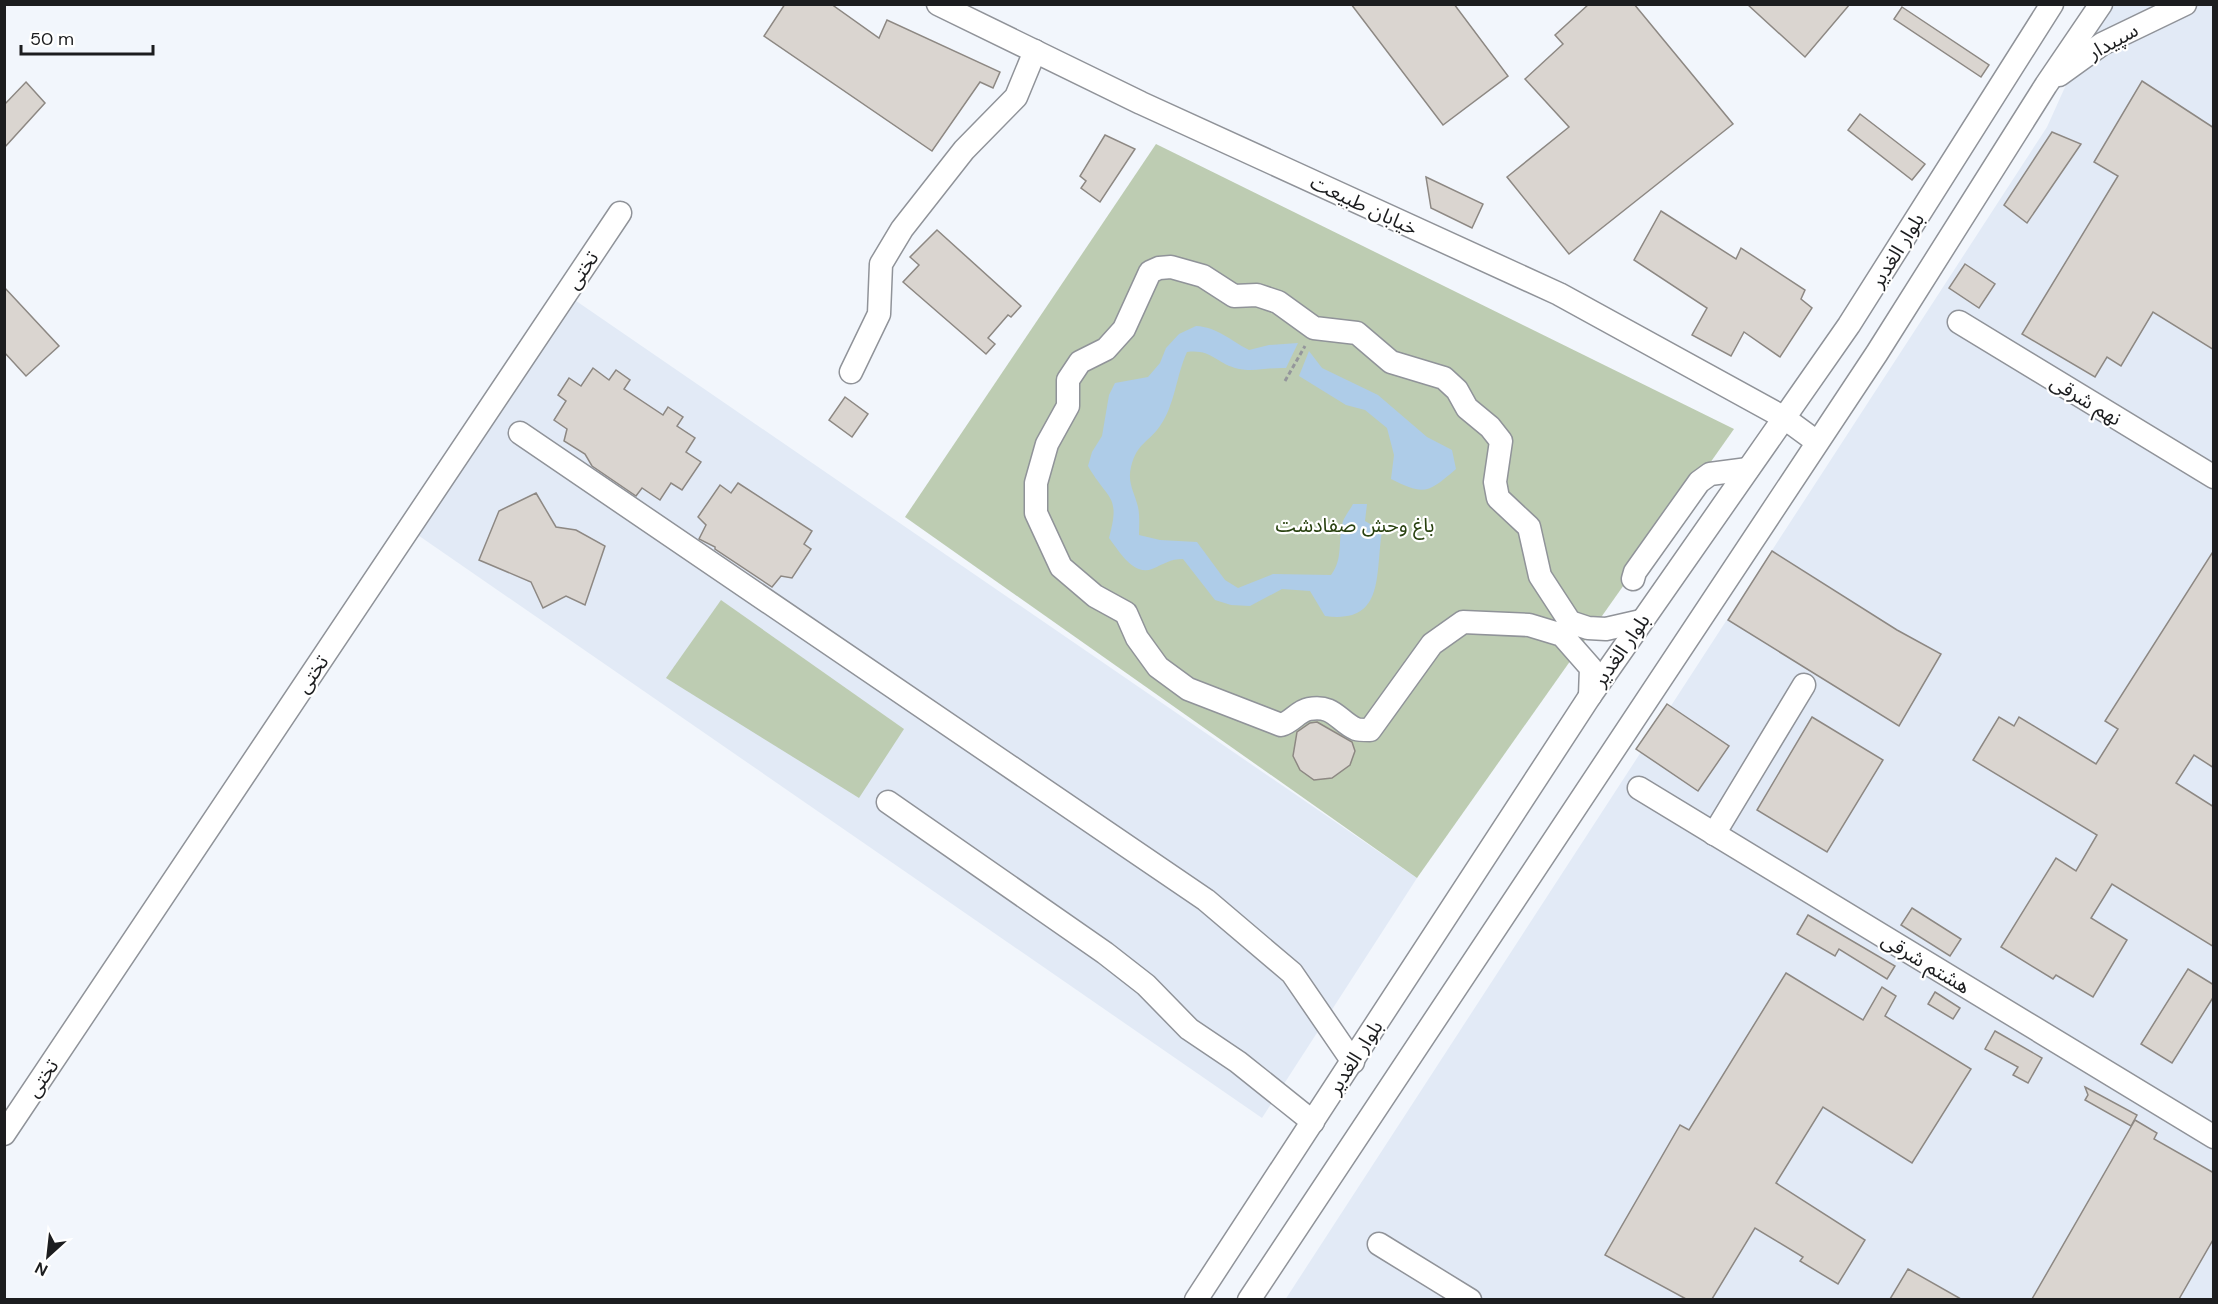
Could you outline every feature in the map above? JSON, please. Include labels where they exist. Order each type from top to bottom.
[{"type":"street","name":"خیابان طبیعت","points":[[938,4],[1162,112],[1559,294],[1783,417],[1817,442]]},
{"type":"street","name":"بلوار الغدیر","points":[[1196,1299],[1590,696],[1849,325],[2052,4]]},
{"type":"street","name":"بلوار الغدیر","points":[[1249,1299],[1877,353],[2046,85],[2101,4]]},
{"type":"street","name":"سپیدار","points":[[2046,85],[2102,44],[2185,4]]},
{"type":"street","points":[[851,372],[879,314],[881,264],[902,229],[964,150],[1016,97],[1035,51]]},
{"type":"street","name":"تختی","points":[[4,1134],[620,213]]},
{"type":"street","points":[[1590,696],[1592,668],[1562,635],[1529,625],[1463,622],[1432,644],[1370,730],[1356,729],[1329,710],[1310,709],[1298,714],[1289,723],[1281,725],[1188,690],[1158,667],[1137,638],[1126,613],[1095,596],[1061,567],[1036,513],[1036,483],[1047,444],[1068,406],[1068,380],[1080,362],[1106,349],[1124,329],[1150,272],[1159,267],[1171,267],[1203,276],[1234,296],[1257,295],[1278,302],[1314,328],[1357,333],[1391,362],[1444,378],[1457,390],[1467,408],[1490,427],[1501,441],[1495,483],[1498,498],[1528,527],[1540,576],[1570,622],[1588,628],[1606,629],[1641,621]]},
{"type":"street","name":"نهم شرقی","points":[[1959,322],[2214,477]]},
{"type":"street","points":[[1849,325],[1877,353]]},
{"type":"street","points":[[520,433],[1206,900],[1292,973],[1353,1062]]},
{"type":"street","points":[[1633,579],[1635,572],[1699,482],[1710,474],[1748,469]]},
{"type":"street","points":[[1714,834],[1804,686]]},
{"type":"street","name":"هشتم شرقی","points":[[1639,788],[2213,1134]]},
{"type":"street","points":[[888,802],[1105,953],[1146,985],[1189,1029],[1238,1062],[1313,1122]]},
{"type":"street","points":[[1378,1244],[1470,1299]]},
{"type":"path","points":[[1286,381],[1314,328]]},
{"type":"shaded area","points":[[2102,5],[2213,5],[2213,1299],[1285,1300],[2047,127]]},
{"type":"shaded area","points":[[566,294],[1417,878],[1262,1118],[412,531]]},
{"type":"green space","name":"باغ وحش صفادشت","points":[[1156,144],[1734,429],[1417,878],[905,517]]},
{"type":"green space","points":[[721,600],[904,729],[859,798],[666,678]]},
{"type":"water","points":[[1196,326],[1217,331],[1249,350],[1269,345],[1298,343],[1286,368],[1254,370],[1235,368],[1202,352],[1187,352],[1165,418],[1133,459],[1130,473],[1139,510],[1139,535],[1160,540],[1197,542],[1225,580],[1238,588],[1273,574],[1331,575],[1339,557],[1344,520],[1353,504],[1367,504],[1365,521],[1382,531],[1377,580],[1368,604],[1358,612],[1344,616],[1325,616],[1310,591],[1282,589],[1250,606],[1231,605],[1215,600],[1183,559],[1152,569],[1139,569],[1127,561],[1109,538],[1114,513],[1113,505],[1088,466],[1092,452],[1102,436],[1109,395],[1115,383],[1148,377],[1160,363],[1166,348],[1179,334]]},
{"type":"water","points":[[1309,351],[1322,368],[1378,395],[1427,437],[1452,450],[1456,469],[1439,483],[1426,489],[1412,488],[1391,479],[1394,455],[1387,428],[1365,410],[1346,405],[1299,376]]},
{"type":"building","points":[[785,4],[831,4],[879,38],[887,20],[1000,72],[993,88],[980,82],[932,151],[764,36]]},
{"type":"building","points":[[1351,4],[1454,4],[1508,76],[1443,125]]},
{"type":"building","points":[[1589,4],[1634,4],[1733,124],[1569,254],[1507,177],[1569,127],[1525,79],[1563,44],[1555,35]]},
{"type":"building","points":[[1747,4],[1850,4],[1805,57]]},
{"type":"building","points":[[1902,7],[1989,65],[1981,77],[1894,19]]},
{"type":"building","points":[[2142,81],[2214,128],[2214,350],[2153,312],[2121,366],[2107,357],[2095,377],[2022,334],[2118,176],[2094,162]]},
{"type":"building","points":[[26,82],[45,103],[4,148],[4,105]]},
{"type":"building","points":[[1860,114],[1925,164],[1912,180],[1848,130]]},
{"type":"building","points":[[2052,132],[2081,144],[2027,223],[2004,205]]},
{"type":"building","points":[[1105,135],[1135,149],[1100,202],[1081,188],[1086,181],[1080,176]]},
{"type":"building","points":[[1426,177],[1483,204],[1472,228],[1431,208]]},
{"type":"building","points":[[1661,211],[1736,259],[1741,248],[1805,290],[1801,299],[1812,308],[1780,357],[1744,332],[1731,356],[1692,335],[1707,308],[1634,260]]},
{"type":"building","points":[[937,230],[1021,306],[1011,317],[1008,315],[988,338],[995,344],[986,354],[903,282],[919,265],[910,257]]},
{"type":"building","points":[[1965,264],[1995,284],[1979,308],[1949,288]]},
{"type":"building","points":[[4,287],[59,346],[26,376],[4,352]]},
{"type":"building","points":[[593,368],[609,380],[616,370],[630,380],[624,389],[663,415],[668,407],[683,417],[677,426],[695,438],[686,452],[701,462],[682,490],[671,483],[660,500],[642,488],[636,496],[592,466],[585,454],[564,441],[567,429],[554,420],[566,401],[558,395],[569,378],[581,386]]},
{"type":"building","points":[[845,397],[868,414],[852,437],[829,420]]},
{"type":"building","points":[[738,483],[812,531],[804,544],[811,549],[792,578],[781,576],[772,587],[715,547],[699,539],[706,525],[698,517],[720,485],[731,493]]},
{"type":"building","points":[[536,493],[556,527],[576,530],[605,546],[585,605],[566,596],[543,608],[531,582],[479,560],[499,511]]},
{"type":"building","points":[[2214,550],[2214,768],[2194,755],[2176,783],[2214,807],[2214,947],[2112,884],[2091,918],[2127,940],[2093,997],[2056,975],[2053,979],[2001,947],[2056,858],[2076,871],[2097,835],[1973,760],[1999,717],[2014,726],[2019,717],[2096,764],[2118,729],[2105,721]]},
{"type":"building","points":[[1772,551],[1897,630],[1941,654],[1899,726],[1728,620]]},
{"type":"building","points":[[1667,704],[1729,746],[1698,791],[1636,749]]},
{"type":"building","points":[[1812,717],[1883,760],[1827,852],[1757,810]]},
{"type":"building","points":[[1317,722],[1352,742],[1355,751],[1350,765],[1332,778],[1314,780],[1300,770],[1293,756],[1297,732],[1310,723]]},
{"type":"building","points":[[1912,908],[1961,939],[1950,956],[1901,925]]},
{"type":"building","points":[[1808,915],[1895,966],[1887,979],[1839,949],[1835,956],[1797,934]]},
{"type":"building","points":[[2188,969],[2214,985],[2214,996],[2172,1063],[2141,1044]]},
{"type":"building","points":[[1786,973],[1863,1020],[1882,987],[1896,996],[1885,1016],[1971,1069],[1912,1163],[1823,1107],[1776,1183],[1865,1240],[1838,1284],[1800,1261],[1803,1257],[1755,1228],[1712,1299],[1686,1299],[1605,1255],[1680,1125],[1689,1130]]},
{"type":"building","points":[[1935,992],[1960,1008],[1953,1019],[1928,1004]]},
{"type":"building","points":[[1995,1031],[2042,1058],[2028,1083],[2013,1075],[2018,1067],[1985,1049]]},
{"type":"building","points":[[2085,1087],[2137,1115],[2131,1126],[2085,1100],[2088,1095]]},
{"type":"building","points":[[2135,1120],[2157,1133],[2154,1139],[2214,1173],[2214,1238],[2179,1299],[2032,1299]]},
{"type":"building","points":[[1908,1269],[1961,1299],[1890,1299]]}]
